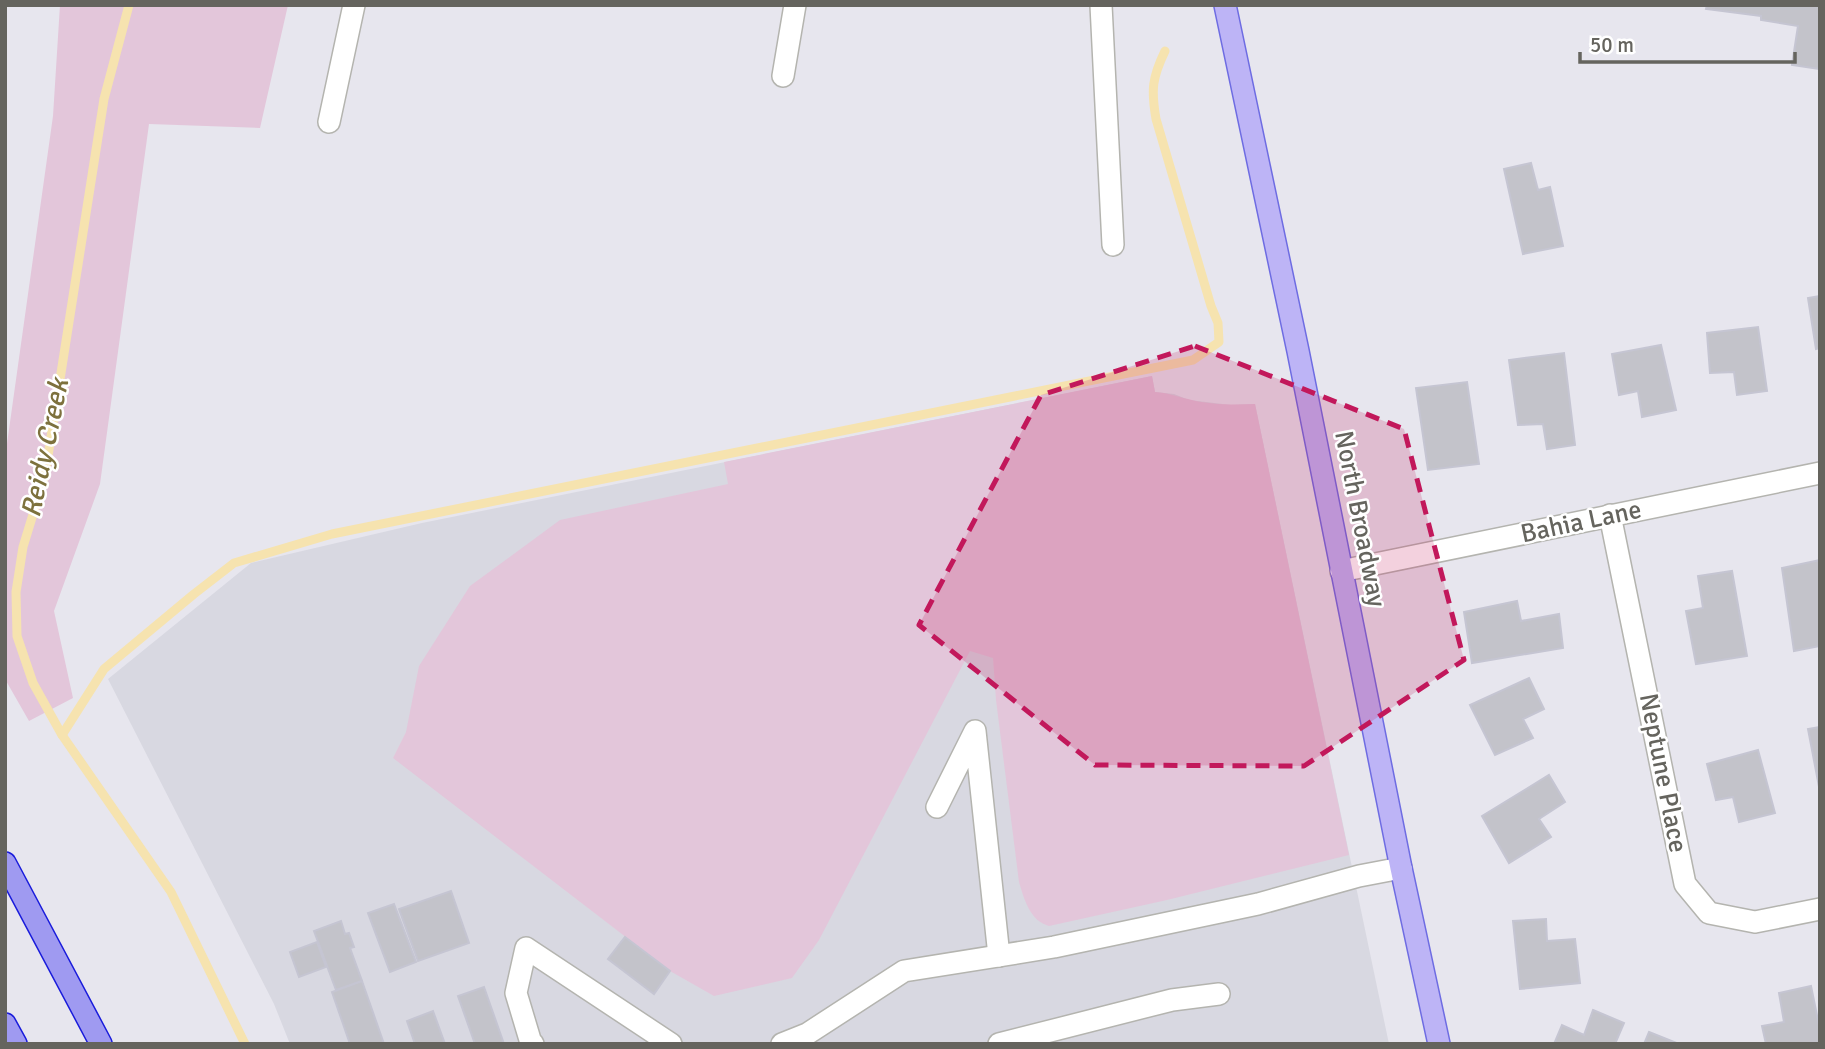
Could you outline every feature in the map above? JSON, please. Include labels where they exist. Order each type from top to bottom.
[{"type":"highway","points":[[5,863],[101,1044]]},
{"type":"highway","points":[[5,1024],[16,1044]]},
{"type":"main road","name":"North Broadway","points":[[1226,5],[1439,1044]]},
{"type":"street","points":[[329,122],[354,5]]},
{"type":"street","points":[[783,76],[796,5]]},
{"type":"street","points":[[1101,5],[1113,245]]},
{"type":"street","name":"Bahia Lane","points":[[1341,570],[1820,472]]},
{"type":"street","name":"Neptune Place","points":[[1610,515],[1685,884],[1709,913],[1755,922],[1820,909]]},
{"type":"street","points":[[937,807],[975,731],[999,956]]},
{"type":"street","points":[[782,1044],[807,1034],[904,971],[1054,947],[1258,904],[1359,876],[1401,868]]},
{"type":"street","points":[[533,1044],[516,993],[526,948],[671,1044]]},
{"type":"street","points":[[999,1044],[1172,1000],[1219,994]]},
{"type":"highlighted area","points":[[1195,346],[1404,429],[1464,660],[1304,766],[1095,765],[919,625],[1041,395]]},
{"type":"shaded area","points":[[60,5],[288,5],[260,128],[149,124],[100,484],[54,611],[73,698],[29,721],[5,679],[5,458],[53,116]]},
{"type":"shaded area","points":[[1152,376],[1155,392],[1174,394],[1189,400],[1231,405],[1255,404],[1389,1044],[290,1044],[274,1004],[108,679],[251,563],[422,523]]},
{"type":"shaded area","points":[[1152,376],[1155,392],[1196,401],[1255,404],[1349,855],[1167,900],[1049,926],[1042,923],[1032,914],[1019,882],[993,658],[970,651],[819,940],[792,978],[714,996],[670,971],[393,758],[406,732],[419,666],[470,586],[560,520],[728,484],[724,462]]},
{"type":"building","points":[[1707,5],[1820,5],[1820,69],[1792,65],[1798,26],[1761,20],[1761,16],[1706,9]]},
{"type":"building","points":[[1531,163],[1538,190],[1550,187],[1563,246],[1523,254],[1504,169]]},
{"type":"building","points":[[1820,296],[1820,348],[1816,349],[1808,298]]},
{"type":"building","points":[[1758,327],[1767,391],[1737,395],[1734,372],[1710,373],[1707,333]]},
{"type":"building","points":[[1661,345],[1676,410],[1642,417],[1638,391],[1619,395],[1612,354]]},
{"type":"building","points":[[1564,353],[1575,445],[1547,449],[1543,424],[1518,425],[1509,360]]},
{"type":"building","points":[[1467,382],[1479,464],[1428,470],[1416,388]]},
{"type":"building","points":[[1820,560],[1820,646],[1794,651],[1782,568]]},
{"type":"building","points":[[1732,571],[1747,656],[1696,664],[1686,611],[1703,608],[1698,576]]},
{"type":"building","points":[[1517,601],[1521,621],[1559,614],[1563,648],[1472,663],[1464,612]]},
{"type":"building","points":[[1529,678],[1544,709],[1523,719],[1533,738],[1495,755],[1470,705]]},
{"type":"building","points":[[1820,727],[1820,792],[1808,729]]},
{"type":"building","points":[[1758,750],[1775,813],[1739,822],[1733,797],[1716,800],[1707,764]]},
{"type":"building","points":[[1549,775],[1565,802],[1539,819],[1551,837],[1509,863],[1482,816]]},
{"type":"building","points":[[451,891],[469,943],[418,961],[399,909]]},
{"type":"building","points":[[394,904],[416,962],[390,972],[368,913]]},
{"type":"building","points":[[1546,919],[1547,941],[1575,939],[1580,983],[1520,989],[1513,921]]},
{"type":"building","points":[[341,921],[345,934],[349,933],[354,947],[350,948],[362,981],[336,990],[314,931]]},
{"type":"building","points":[[625,937],[670,971],[654,994],[608,959]]},
{"type":"building","points":[[317,942],[326,967],[299,977],[290,952]]},
{"type":"building","points":[[362,981],[384,1044],[350,1044],[332,992]]},
{"type":"building","points":[[1811,986],[1820,1030],[1820,1044],[1766,1044],[1762,1026],[1784,1022],[1779,993]]},
{"type":"building","points":[[484,987],[504,1044],[475,1044],[458,996]]},
{"type":"building","points":[[1593,1010],[1624,1023],[1615,1044],[1554,1044],[1562,1025],[1584,1035]]},
{"type":"building","points":[[433,1011],[445,1044],[415,1044],[407,1021]]},
{"type":"building","points":[[1649,1032],[1679,1044],[1644,1044]]},
{"type":"waterway","name":"Reidy Creek","points":[[129,5],[104,99],[45,475],[23,547],[16,592],[17,636],[33,683],[62,735],[171,892],[245,1044]]},
{"type":"waterway","points":[[62,735],[104,669],[234,563],[332,534],[1193,360],[1219,342],[1218,323],[1156,119],[1154,84],[1165,51]]}]
